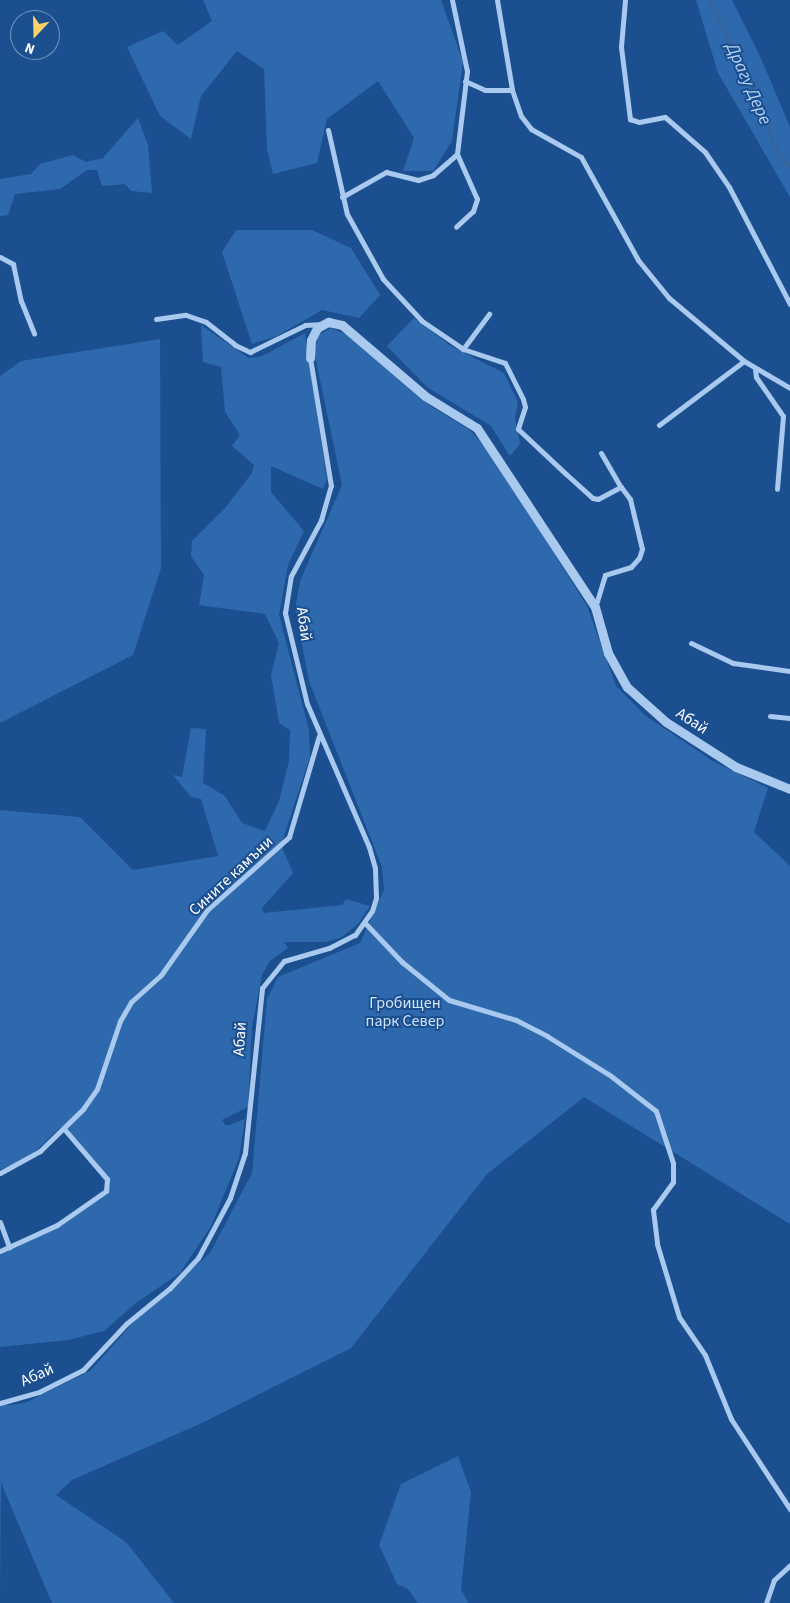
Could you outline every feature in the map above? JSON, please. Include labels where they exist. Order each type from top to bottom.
[{"type":"street","points":[[452,0],[468,71],[465,81],[457,154],[477,199],[473,211],[456,227]]},
{"type":"street","points":[[497,0],[512,90],[520,116],[531,129],[581,157],[590,168],[612,215],[646,273],[669,298],[744,362],[790,388]]},
{"type":"street","points":[[625,0],[621,48],[630,119],[638,122],[665,117],[704,152],[729,188],[790,304]]},
{"type":"street","points":[[465,81],[485,90],[512,90]]},
{"type":"street","points":[[328,130],[342,197],[372,264],[383,279],[422,321],[462,349],[498,359],[510,368],[525,407],[518,429],[566,474],[598,499],[621,487]]},
{"type":"street","points":[[342,197],[386,172],[418,180],[433,175],[457,154]]},
{"type":"street","points":[[0,257],[13,264],[34,334]]},
{"type":"street","points":[[462,349],[489,314]]},
{"type":"street","points":[[156,319],[186,315],[206,322],[235,346],[250,352],[305,325],[323,324]]},
{"type":"street","name":"Абай","points":[[0,1403],[39,1392],[82,1370],[126,1324],[186,1273],[207,1242],[241,1167],[249,1128],[262,988],[284,961],[343,943],[365,923],[376,898],[375,868],[319,736],[297,671],[285,613],[291,576],[321,520],[331,486],[310,358],[310,340],[323,324],[350,329],[425,396],[477,428],[595,607],[617,673],[641,703],[736,767],[790,789]]},
{"type":"street","points":[[659,425],[744,362]]},
{"type":"street","points":[[755,369],[756,377],[783,416],[777,489]]},
{"type":"street","points":[[595,607],[606,575],[632,567],[642,549],[635,514],[621,487],[600,454]]},
{"type":"street","points":[[691,643],[733,663],[790,672]]},
{"type":"street","points":[[770,716],[790,718]]},
{"type":"street","name":"Сините камъни","points":[[0,1172],[40,1151],[65,1130],[97,1089],[114,1037],[130,1002],[161,975],[208,910],[289,837],[319,736]]},
{"type":"street","points":[[365,923],[402,962],[449,1000],[516,1020],[547,1036],[611,1076],[656,1111],[673,1163],[673,1182],[653,1210],[657,1244],[679,1317],[705,1356],[731,1419],[790,1509]]},
{"type":"street","points":[[0,1251],[57,1225],[106,1191],[107,1179],[65,1130]]},
{"type":"street","points":[[0,1222],[9,1247]]},
{"type":"street","points":[[766,1603],[774,1580],[790,1565]]},
{"type":"green space","points":[[203,0],[441,0],[463,62],[452,141],[433,171],[403,171],[414,138],[378,81],[327,119],[317,163],[273,174],[267,149],[264,69],[237,51],[201,96],[191,139],[160,116],[127,47],[163,31],[178,45],[212,21]]},
{"type":"green space","points":[[696,0],[732,0],[760,56],[790,127],[790,197],[718,73]]},
{"type":"green space","points":[[138,118],[148,145],[152,193],[131,191],[125,184],[102,186],[97,170],[87,170],[60,189],[15,194],[8,215],[0,216],[0,179],[31,174],[40,164],[73,155],[86,162],[103,158]]},
{"type":"green space","points":[[236,230],[312,230],[351,248],[380,295],[359,318],[322,310],[277,336],[252,344],[222,252]]},
{"type":"green space","points":[[414,318],[451,346],[504,373],[518,402],[515,418],[520,444],[510,456],[491,426],[427,387],[387,346]]},
{"type":"green space","points":[[201,325],[249,358],[262,356],[305,333],[327,480],[323,489],[271,466],[271,492],[304,531],[288,565],[279,615],[309,730],[310,757],[281,845],[293,873],[262,908],[264,913],[342,905],[346,899],[370,906],[358,924],[342,937],[326,942],[284,942],[288,948],[270,961],[262,975],[252,1027],[248,1107],[222,1120],[226,1126],[245,1119],[239,1158],[211,1226],[180,1273],[136,1303],[104,1331],[68,1340],[0,1347],[0,1254],[60,1227],[106,1191],[107,1179],[61,1127],[28,1158],[0,1170],[0,810],[80,817],[133,870],[218,856],[201,799],[191,797],[173,775],[182,777],[191,728],[206,729],[203,783],[225,796],[242,823],[265,831],[279,801],[289,761],[290,730],[279,723],[271,675],[279,643],[265,614],[199,605],[204,575],[191,556],[192,541],[225,508],[252,473],[254,465],[232,446],[240,435],[225,412],[221,367],[203,362]]},
{"type":"green space","name":"Гробищен парк Север","points":[[331,328],[352,337],[432,407],[470,430],[492,455],[587,606],[616,686],[646,716],[711,760],[768,788],[754,832],[790,866],[790,1224],[584,1097],[487,1174],[351,1348],[202,1423],[72,1480],[56,1495],[126,1542],[174,1603],[52,1603],[1,1483],[0,1593],[0,1406],[25,1403],[90,1371],[133,1323],[210,1253],[252,1173],[267,999],[278,977],[360,943],[384,890],[382,867],[309,681],[295,609],[300,581],[342,485],[314,351],[319,335]]},
{"type":"green space","points":[[160,339],[161,568],[133,655],[0,723],[0,376],[21,361]]},
{"type":"green space","points":[[458,1456],[471,1492],[461,1589],[468,1603],[418,1603],[408,1589],[397,1584],[379,1545],[401,1484]]},
{"type":"waterway","name":"Драгу Дере","points":[[709,0],[748,76],[777,150],[790,166]]}]
